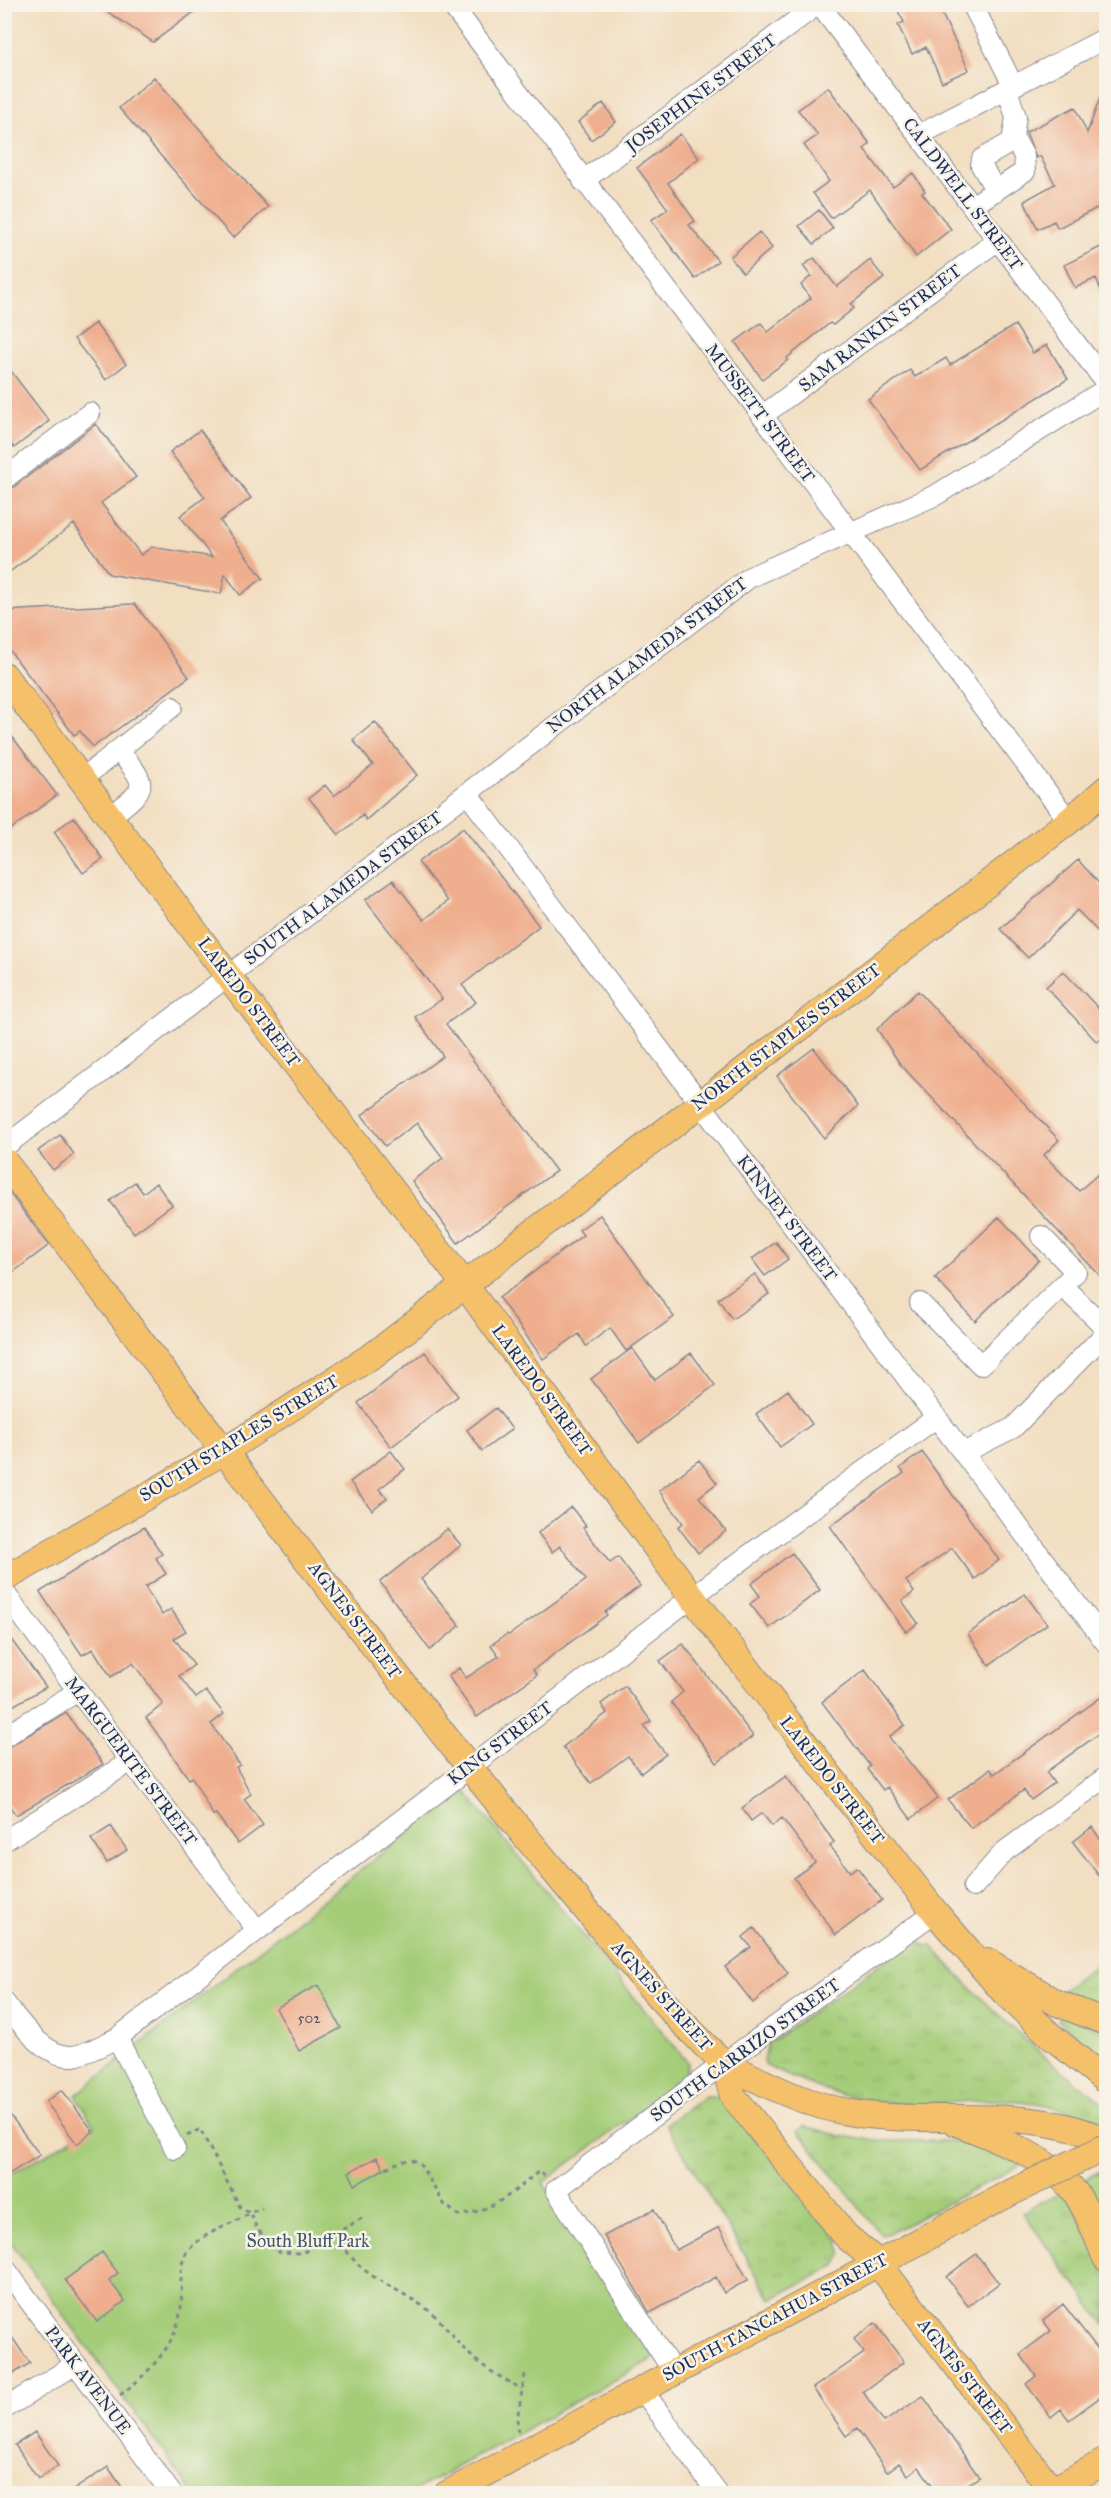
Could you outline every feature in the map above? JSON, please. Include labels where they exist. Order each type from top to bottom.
[{"type":"main road","name":"LAREDO STREET","points":[[4,675],[228,976],[465,1285],[692,1597],[935,1912],[1004,1992],[1051,2036],[1107,2081]]},
{"type":"main road","name":"NORTH STAPLES STREET","points":[[465,1285],[1069,821],[1107,789]]},
{"type":"main road","name":"AGNES STREET","points":[[4,1161],[468,1767],[674,2015],[724,2063],[733,2096],[846,2236],[877,2262],[1049,2492]]},
{"type":"main road","name":"SOUTH STAPLES STREET","points":[[4,1578],[226,1450],[376,1353],[465,1285]]},
{"type":"main road","points":[[962,1944],[1057,2002],[1107,2022]]},
{"type":"main road","points":[[724,2063],[818,2106],[856,2114],[946,2118],[1001,2116],[1051,2122],[1107,2141]]},
{"type":"main road","points":[[946,2118],[1018,2148],[1052,2170],[1076,2194],[1090,2218],[1107,2258]]},
{"type":"main road","name":"SOUTH TANCAHUA STREET","points":[[447,2493],[877,2262],[1006,2195],[1107,2147]]},
{"type":"main road","points":[[1049,2492],[1107,2461]]},
{"type":"street","name":"MUSSETT STREET","points":[[451,4],[1069,821]]},
{"type":"street","name":"JOSEPHINE STREET","points":[[584,181],[819,4]]},
{"type":"street","name":"CALDWELL STREET","points":[[819,4],[1107,383]]},
{"type":"street","points":[[972,4],[1010,87],[1015,110],[1013,135],[1024,156],[1025,171],[972,206]]},
{"type":"street","points":[[919,135],[1107,38]]},
{"type":"street","points":[[996,191],[984,172],[981,161],[984,157],[1015,140]]},
{"type":"street","name":"SAM RANKIN STREET","points":[[762,416],[998,240]]},
{"type":"street","name":"NORTH ALAMEDA STREET","points":[[509,759],[750,577],[936,495],[1107,389]]},
{"type":"street","points":[[4,479],[90,413]]},
{"type":"street","points":[[82,779],[172,707]]},
{"type":"street","points":[[110,817],[140,792],[142,784],[138,772],[118,750]]},
{"type":"street","name":"SOUTH ALAMEDA STREET","points":[[4,1147],[509,759]]},
{"type":"street","name":"KINNEY STREET","points":[[467,793],[1107,1643]]},
{"type":"street","points":[[920,1303],[981,1365],[1076,1272],[1041,1236]]},
{"type":"street","points":[[1062,1286],[1107,1328]]},
{"type":"street","points":[[963,1453],[1013,1428],[1107,1333]]},
{"type":"street","name":"KING STREET","points":[[4,2002],[24,2027],[58,2055],[75,2056],[117,2038],[692,1597],[937,1418]]},
{"type":"street","name":"MARGUERITE STREET","points":[[4,1592],[257,1930]]},
{"type":"street","points":[[4,1737],[78,1691]]},
{"type":"street","points":[[4,1841],[131,1761]]},
{"type":"street","points":[[973,1887],[1005,1851],[1107,1777]]},
{"type":"street","name":"SOUTH CARRIZO STREET","points":[[557,2189],[724,2063],[935,1912]]},
{"type":"street","points":[[117,2038],[174,2146]]},
{"type":"street","points":[[557,2189],[673,2371]]},
{"type":"street","name":"PARK AVENUE","points":[[5,2269],[172,2493]]},
{"type":"street","points":[[4,2409],[76,2364]]},
{"type":"street","points":[[641,2388],[718,2493]]},
{"type":"path","points":[[174,2146],[200,2129],[240,2207],[250,2213],[257,2229],[279,2252],[302,2253],[337,2235],[364,2217]]},
{"type":"path","points":[[386,2168],[403,2160],[412,2159],[419,2162],[444,2204],[458,2215],[472,2214],[504,2201],[539,2171],[557,2189]]},
{"type":"path","points":[[106,2405],[150,2369],[167,2349],[177,2327],[181,2307],[182,2271],[187,2252],[202,2238],[262,2208]]},
{"type":"path","points":[[337,2235],[346,2253],[365,2272],[424,2307],[449,2328],[464,2350],[489,2371],[522,2389]]},
{"type":"path","points":[[525,2374],[517,2420],[519,2431],[529,2449]]},
{"type":"green space","name":"South Bluff Park","points":[[463,1789],[688,2063],[684,2078],[543,2183],[656,2357],[410,2493],[193,2493],[5,2234],[4,2178],[94,2127],[76,2095]]},
{"type":"green space","points":[[914,1939],[919,1939],[925,1946],[931,1945],[1014,2030],[1106,2105],[1106,2120],[1103,2122],[1051,2106],[1008,2100],[910,2104],[867,2100],[805,2083],[765,2065],[764,2057],[768,2044]]},
{"type":"green space","points":[[1106,1958],[1106,2010],[1061,1991]]},
{"type":"green space","points":[[1062,2014],[1106,2032],[1106,2060],[1058,2020]]},
{"type":"green space","points":[[705,2096],[714,2096],[724,2101],[839,2240],[841,2255],[834,2267],[771,2299],[666,2124]]},
{"type":"green space","points":[[804,2126],[844,2137],[887,2141],[976,2141],[1028,2161],[890,2233],[881,2235],[798,2131]]},
{"type":"green space","points":[[1106,2168],[1106,2234],[1080,2182]]},
{"type":"green space","points":[[1066,2190],[1106,2272],[1106,2326],[1022,2212]]},
{"type":"building","points":[[96,4],[205,4],[153,42]]},
{"type":"building","points":[[894,4],[937,4],[969,70],[942,82],[926,47],[912,54],[898,25],[904,22]]},
{"type":"building","points":[[154,77],[268,207],[233,238],[119,108]]},
{"type":"building","points":[[1105,85],[1107,203],[1058,228],[1054,221],[1038,229],[1024,201],[1055,184],[1040,156],[1036,158],[1026,132],[1075,107],[1087,133]]},
{"type":"building","points":[[828,87],[870,144],[864,149],[893,187],[913,173],[925,191],[922,193],[951,229],[916,257],[870,190],[831,218],[813,193],[829,181],[804,145],[818,135],[798,110]]},
{"type":"building","points":[[603,103],[616,122],[591,140],[578,122]]},
{"type":"building","points":[[680,134],[699,158],[668,183],[695,221],[689,225],[718,261],[695,279],[651,220],[668,209],[637,168]]},
{"type":"building","points":[[819,210],[833,228],[814,244],[799,226]]},
{"type":"building","points":[[759,232],[772,248],[743,273],[730,257]]},
{"type":"building","points":[[1107,244],[1106,303],[1096,278],[1075,288],[1064,265]]},
{"type":"building","points":[[814,258],[837,287],[870,260],[884,278],[851,304],[854,308],[833,325],[830,323],[787,358],[788,360],[762,379],[735,342],[761,323],[768,332],[811,298],[801,285],[811,276],[803,266]]},
{"type":"building","points":[[95,323],[126,364],[106,380],[74,339]]},
{"type":"building","points":[[1015,325],[1033,353],[1047,345],[1068,379],[920,470],[868,399],[910,370],[915,377],[946,358],[950,365]]},
{"type":"building","points":[[4,362],[49,421],[14,448],[4,436]]},
{"type":"building","points":[[96,424],[136,477],[101,503],[141,555],[152,547],[212,557],[180,516],[205,497],[170,452],[200,430],[251,498],[220,521],[263,578],[240,595],[225,574],[221,594],[109,574],[74,524],[4,576],[4,491],[11,489]]},
{"type":"building","points":[[135,604],[189,677],[93,747],[80,731],[74,735],[4,643],[4,611]]},
{"type":"building","points":[[375,722],[417,775],[366,820],[363,815],[339,835],[309,798],[325,785],[334,796],[373,765],[353,740]]},
{"type":"building","points":[[4,726],[57,795],[4,834]]},
{"type":"building","points":[[74,817],[103,859],[83,873],[54,832]]},
{"type":"building","points":[[463,828],[539,926],[462,985],[476,1002],[446,1024],[556,1171],[458,1243],[412,1181],[443,1158],[417,1123],[385,1146],[362,1115],[443,1056],[415,1017],[442,999],[365,900],[393,880],[424,920],[448,901],[418,862]]},
{"type":"building","points":[[1078,860],[1107,892],[1107,941],[1077,910],[1028,958],[1000,929]]},
{"type":"building","points":[[1063,971],[1107,1017],[1107,1033],[1097,1042],[1046,987]]},
{"type":"building","points":[[918,991],[1059,1140],[1044,1155],[1079,1191],[1098,1174],[1107,1184],[1107,1283],[900,1064],[877,1029]]},
{"type":"building","points":[[814,1048],[858,1106],[824,1138],[777,1076]]},
{"type":"building","points":[[60,1135],[74,1154],[53,1170],[38,1151]]},
{"type":"building","points":[[135,1182],[143,1193],[156,1183],[172,1205],[134,1233],[110,1201]]},
{"type":"building","points":[[4,1186],[49,1245],[4,1279]]},
{"type":"building","points":[[600,1215],[674,1317],[626,1351],[610,1328],[586,1346],[579,1334],[543,1359],[499,1298],[583,1235],[579,1230]]},
{"type":"building","points":[[999,1217],[1039,1260],[975,1321],[935,1278]]},
{"type":"building","points":[[776,1242],[788,1259],[765,1276],[752,1259]]},
{"type":"building","points":[[755,1274],[769,1294],[732,1319],[718,1299]]},
{"type":"building","points":[[632,1348],[655,1380],[691,1353],[715,1385],[639,1443],[591,1379]]},
{"type":"building","points":[[425,1352],[458,1396],[391,1447],[358,1403]]},
{"type":"building","points":[[788,1390],[812,1424],[780,1447],[756,1414]]},
{"type":"building","points":[[496,1408],[512,1429],[482,1451],[467,1430]]},
{"type":"building","points":[[391,1451],[405,1469],[379,1489],[387,1498],[372,1510],[350,1482]]},
{"type":"building","points":[[922,1452],[999,1560],[975,1579],[952,1548],[906,1581],[914,1592],[902,1601],[918,1623],[906,1632],[830,1526],[904,1473],[900,1468]]},
{"type":"building","points":[[699,1460],[717,1483],[699,1497],[726,1531],[698,1553],[678,1527],[683,1523],[659,1491]]},
{"type":"building","points":[[571,1507],[586,1526],[583,1528],[610,1563],[618,1557],[640,1586],[605,1612],[607,1615],[533,1670],[537,1675],[477,1717],[448,1676],[459,1668],[466,1678],[499,1656],[491,1645],[507,1634],[509,1635],[586,1580],[560,1546],[552,1552],[538,1533]]},
{"type":"building","points":[[144,1527],[162,1554],[156,1558],[166,1574],[145,1587],[162,1615],[171,1609],[186,1631],[174,1638],[194,1665],[179,1676],[196,1698],[206,1691],[224,1714],[211,1724],[240,1765],[236,1767],[251,1794],[244,1799],[263,1825],[238,1844],[216,1814],[213,1815],[192,1777],[189,1779],[146,1718],[163,1704],[133,1663],[111,1677],[93,1649],[82,1655],[40,1592]]},
{"type":"building","points":[[447,1529],[461,1545],[421,1579],[460,1626],[430,1650],[380,1582]]},
{"type":"building","points":[[792,1553],[820,1590],[769,1628],[750,1604],[760,1596],[751,1584]]},
{"type":"building","points":[[1025,1594],[1047,1624],[989,1665],[968,1634]]},
{"type":"building","points":[[4,1630],[46,1687],[4,1711]]},
{"type":"building","points":[[683,1644],[753,1736],[717,1763],[671,1702],[683,1692],[660,1661]]},
{"type":"building","points":[[865,1670],[905,1725],[889,1737],[938,1798],[911,1819],[887,1787],[883,1790],[867,1769],[870,1766],[822,1702]]},
{"type":"building","points":[[625,1686],[651,1721],[644,1726],[666,1754],[641,1773],[628,1756],[591,1783],[563,1747],[607,1713],[601,1704]]},
{"type":"building","points":[[1107,1693],[1107,1728],[1046,1772],[1054,1783],[1031,1800],[1024,1790],[971,1828],[948,1800],[990,1769],[994,1774]]},
{"type":"building","points":[[66,1713],[103,1764],[16,1815],[4,1799],[4,1749]]},
{"type":"building","points":[[786,1776],[834,1842],[830,1846],[850,1872],[857,1867],[882,1900],[836,1935],[794,1878],[815,1862],[782,1818],[772,1826],[762,1813],[751,1821],[742,1808]]},
{"type":"building","points":[[111,1826],[127,1850],[107,1863],[91,1839]]},
{"type":"building","points":[[1092,1827],[1100,1839],[1107,1834],[1107,1886],[1073,1842]]},
{"type":"building","points":[[754,1928],[788,1973],[753,2003],[725,1967],[751,1947],[743,1937]]},
{"type":"building","points":[[318,1985],[341,2028],[299,2051],[276,2008]]},
{"type":"building","points":[[62,2090],[93,2131],[77,2144],[46,2102]]},
{"type":"building","points":[[4,2107],[40,2155],[4,2177]]},
{"type":"building","points":[[377,2157],[384,2169],[355,2185],[349,2172]]},
{"type":"building","points":[[654,2209],[676,2250],[719,2227],[748,2280],[724,2293],[716,2277],[650,2313],[604,2236]]},
{"type":"building","points":[[102,2252],[118,2273],[109,2280],[125,2301],[97,2322],[65,2280]]},
{"type":"building","points":[[976,2254],[999,2283],[968,2306],[946,2277]]},
{"type":"building","points":[[1063,2304],[1107,2361],[1107,2392],[1069,2420],[1061,2409],[1051,2417],[1026,2384],[1036,2376],[1020,2354],[1051,2331],[1043,2320]]},
{"type":"building","points":[[875,2323],[904,2362],[863,2392],[884,2422],[923,2396],[979,2477],[955,2493],[938,2493],[919,2467],[908,2475],[899,2463],[887,2472],[857,2428],[846,2436],[813,2388],[864,2353],[854,2339]]},
{"type":"building","points":[[4,2326],[30,2363],[4,2380]]},
{"type":"building","points":[[35,2432],[58,2466],[38,2479],[15,2445]]},
{"type":"building","points":[[108,2467],[126,2493],[69,2493]]}]
